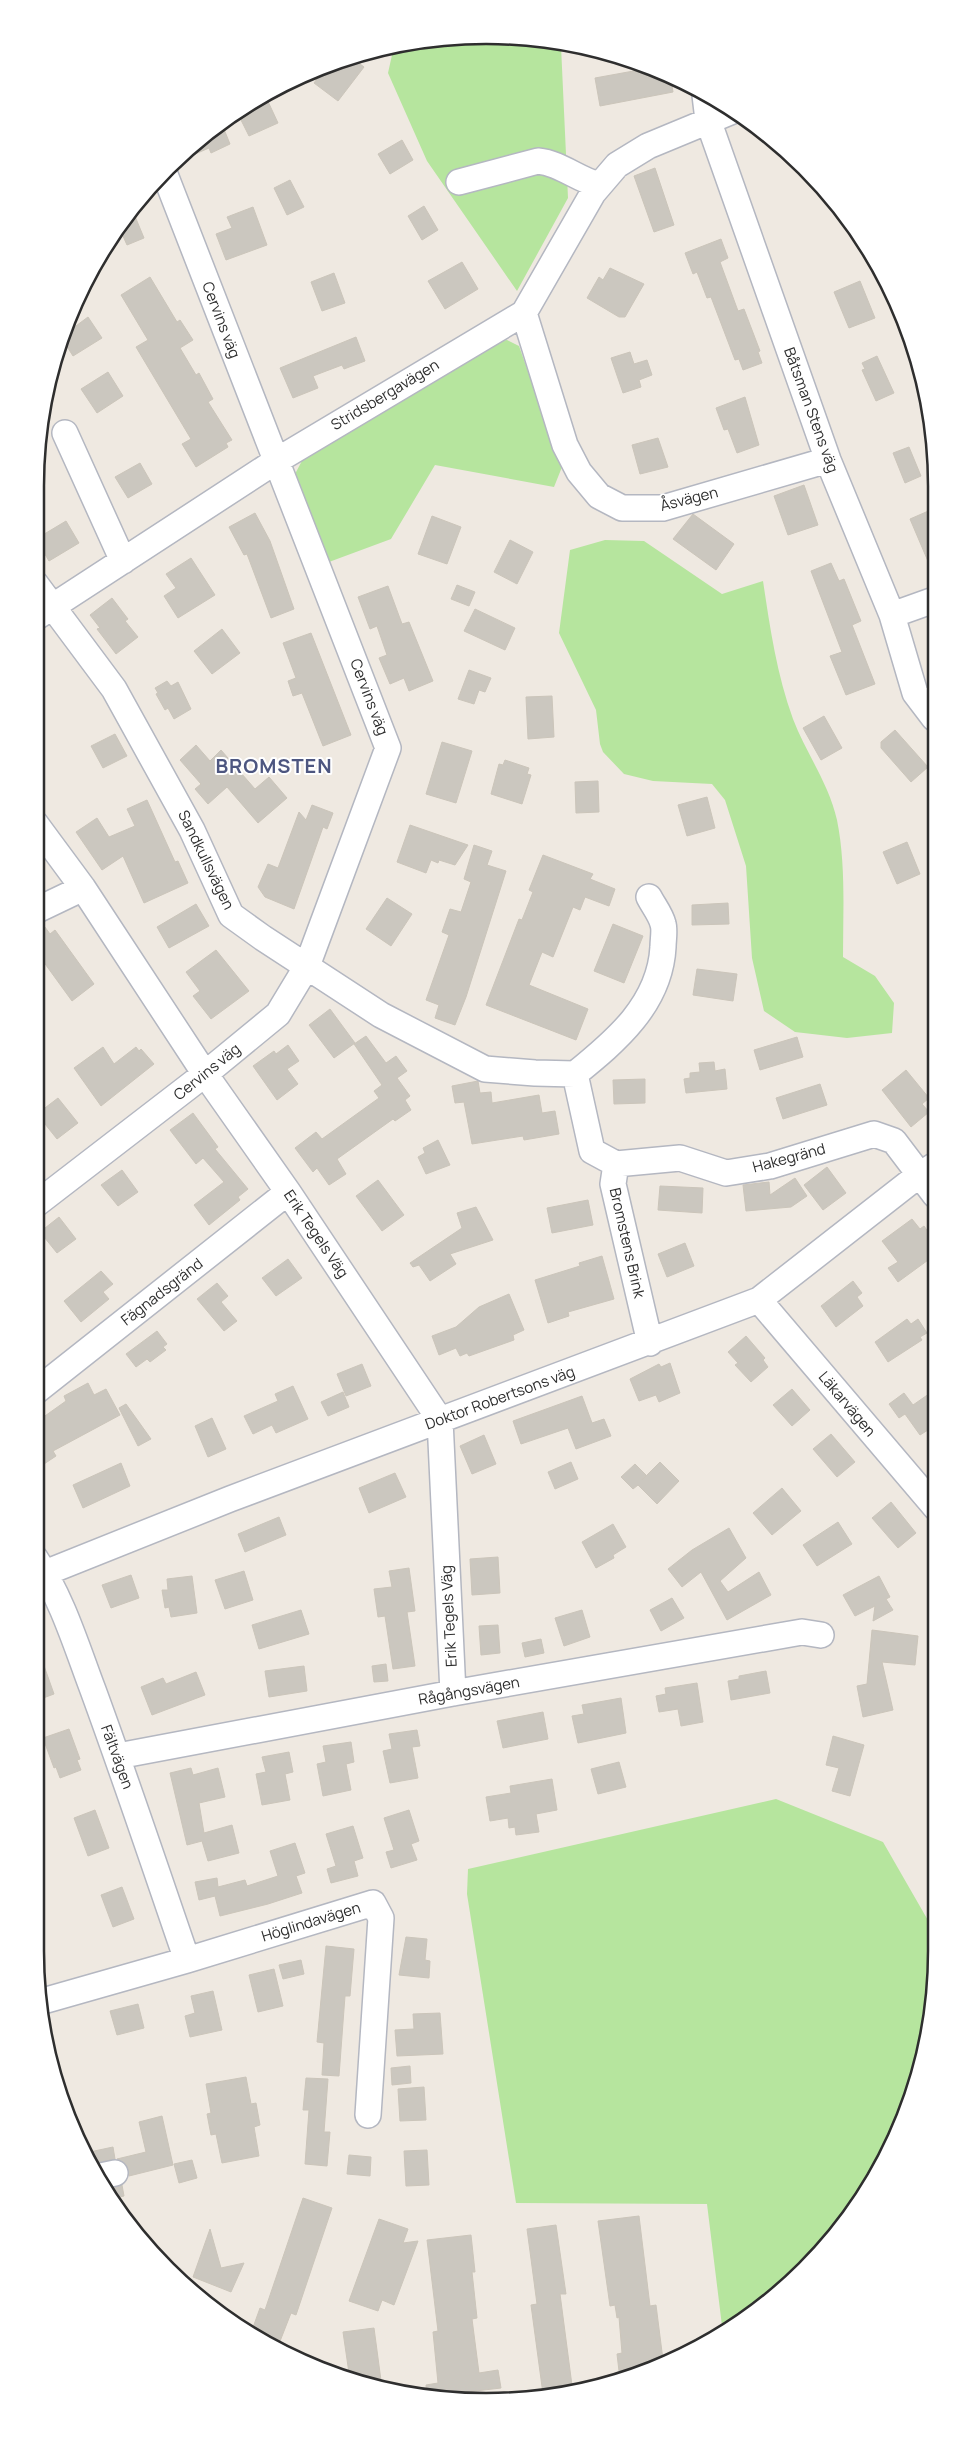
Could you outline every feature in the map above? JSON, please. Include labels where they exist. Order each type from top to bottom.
[{"type":"street","name":"Båtsman Stens väg","points":[[706,102],[708,120],[828,460],[892,615],[915,693],[928,710]]},
{"type":"street","name":"Stridsbergavägen","points":[[44,612],[276,460],[524,313],[593,193],[617,165],[648,146],[725,114]]},
{"type":"street","points":[[459,182],[538,161],[551,162],[581,180],[599,186]]},
{"type":"street","name":"Cervins väg","points":[[44,1198],[205,1074],[278,1014],[307,966],[388,748],[167,179]]},
{"type":"street","name":"Åsvägen","points":[[524,313],[565,445],[578,472],[599,496],[622,508],[663,508],[828,460]]},
{"type":"street","points":[[65,433],[123,561]]},
{"type":"street","points":[[892,615],[928,602]]},
{"type":"street","name":"Sandkullsvägen","points":[[44,612],[119,698],[192,830],[231,914],[263,938],[381,1015],[485,1069],[575,1074]]},
{"type":"street","name":"Erik Tegels Väg","points":[[44,835],[83,888],[205,1074],[288,1192],[440,1420],[453,1693]]},
{"type":"street","points":[[44,907],[83,888]]},
{"type":"street","points":[[616,1164],[592,1151],[575,1074],[609,1047],[637,1016],[657,981],[662,954],[664,924],[648,897]]},
{"type":"street","name":"Hakegränd","points":[[616,1164],[680,1158],[726,1173],[770,1166],[874,1134],[894,1141],[927,1170]]},
{"type":"street","name":"Bromstens Brink","points":[[616,1164],[613,1184],[650,1343]]},
{"type":"street","name":"Doktor Robertsons väg","points":[[44,1567],[650,1343],[759,1300],[927,1170]]},
{"type":"street","name":"Fägnadsgränd","points":[[44,1385],[288,1192]]},
{"type":"street","name":"Läkarvägen","points":[[759,1300],[928,1499]]},
{"type":"street","name":"Fältvägen","points":[[44,1579],[62,1609],[118,1756],[187,1960]]},
{"type":"street","name":"Rågångsvägen","points":[[118,1756],[453,1693],[802,1632],[821,1635]]},
{"type":"street","name":"Höglindavägen","points":[[47,2000],[187,1960],[373,1903],[381,1918],[368,2115]]},
{"type":"green space","points":[[486,44],[561,50],[568,198],[517,291],[427,161],[388,73],[392,54],[428,48]]},
{"type":"green space","points":[[507,340],[519,346],[562,467],[554,487],[435,465],[391,539],[329,562],[318,539],[295,474],[304,457],[499,341]]},
{"type":"green space","points":[[605,540],[644,541],[722,594],[763,581],[768,616],[787,702],[798,732],[829,794],[837,820],[843,871],[843,957],[875,976],[894,1003],[892,1033],[847,1038],[795,1032],[764,1011],[752,958],[746,866],[725,800],[712,784],[653,781],[624,774],[603,752],[600,744],[596,710],[559,633],[570,550]]},
{"type":"green space","points":[[776,1799],[883,1842],[928,1920],[927,1980],[920,2037],[905,2093],[883,2147],[854,2197],[819,2243],[778,2284],[722,2325],[707,2204],[516,2203],[467,1894],[468,1869]]},
{"type":"building","points":[[359,63],[364,67],[338,101],[314,83],[319,76],[344,67]]},
{"type":"building","points":[[637,70],[672,84],[673,92],[600,106],[595,78]]},
{"type":"building","points":[[268,101],[278,123],[249,136],[240,118]]},
{"type":"building","points":[[224,130],[230,144],[211,153],[209,148],[191,156]]},
{"type":"building","points":[[402,140],[413,160],[390,174],[378,154]]},
{"type":"building","points":[[655,168],[674,225],[654,232],[634,176]]},
{"type":"building","points":[[290,180],[304,207],[287,215],[274,188]]},
{"type":"building","points":[[424,206],[438,230],[422,240],[408,216]]},
{"type":"building","points":[[253,207],[267,245],[226,260],[216,234],[232,228],[227,217]]},
{"type":"building","points":[[135,217],[144,238],[127,245],[122,234]]},
{"type":"building","points":[[721,239],[728,258],[720,262],[738,311],[744,309],[760,351],[758,352],[762,363],[743,370],[739,359],[735,360],[711,297],[707,298],[697,272],[693,274],[685,253]]},
{"type":"building","points":[[462,262],[478,289],[445,309],[428,281]]},
{"type":"building","points":[[610,268],[644,284],[625,317],[619,317],[587,298],[599,277],[603,280]]},
{"type":"building","points":[[334,273],[345,303],[322,311],[311,282]]},
{"type":"building","points":[[150,277],[177,322],[180,320],[193,340],[180,348],[196,375],[199,373],[213,399],[208,402],[232,440],[226,443],[228,447],[196,467],[182,444],[191,439],[136,347],[148,340],[121,295]]},
{"type":"building","points":[[860,281],[875,318],[849,328],[834,292]]},
{"type":"building","points":[[88,317],[102,338],[73,356],[67,346],[73,328]]},
{"type":"building","points":[[356,337],[365,361],[344,369],[342,365],[313,376],[318,388],[293,398],[280,368]]},
{"type":"building","points":[[630,352],[634,364],[647,360],[652,375],[639,380],[641,387],[623,393],[611,358]]},
{"type":"building","points":[[877,356],[894,393],[876,401],[862,370],[865,369],[862,363]]},
{"type":"building","points":[[108,372],[123,396],[97,413],[81,389]]},
{"type":"building","points":[[745,397],[759,445],[737,453],[728,429],[724,430],[716,408]]},
{"type":"building","points":[[658,438],[668,467],[640,474],[632,445]]},
{"type":"building","points":[[909,447],[921,476],[905,483],[893,453]]},
{"type":"building","points":[[140,463],[152,484],[128,498],[115,477]]},
{"type":"building","points":[[804,485],[818,525],[788,535],[774,496]]},
{"type":"building","points":[[928,511],[928,561],[910,519]]},
{"type":"building","points":[[255,513],[270,541],[294,609],[271,618],[247,554],[244,555],[229,527]]},
{"type":"building","points":[[693,514],[734,544],[716,570],[673,539]]},
{"type":"building","points":[[432,516],[461,527],[447,564],[418,554]]},
{"type":"building","points":[[66,521],[79,543],[49,561],[44,553],[44,534]]},
{"type":"building","points":[[510,540],[533,552],[517,584],[494,572]]},
{"type":"building","points":[[191,558],[215,595],[178,618],[164,596],[176,588],[166,574]]},
{"type":"building","points":[[831,563],[839,581],[844,579],[861,621],[852,625],[875,684],[846,695],[830,656],[842,652],[811,571]]},
{"type":"building","points":[[457,585],[475,592],[469,606],[451,599]]},
{"type":"building","points":[[388,586],[402,624],[409,622],[433,681],[409,691],[404,678],[390,684],[379,658],[387,655],[377,626],[370,629],[358,597]]},
{"type":"building","points":[[112,598],[128,619],[125,621],[138,637],[116,654],[97,629],[100,628],[90,615]]},
{"type":"building","points":[[475,609],[515,628],[505,650],[464,631]]},
{"type":"building","points":[[222,629],[240,653],[212,674],[194,651]]},
{"type":"building","points":[[311,633],[351,735],[323,746],[302,693],[293,696],[288,681],[296,678],[283,643]]},
{"type":"building","points":[[469,670],[491,678],[485,692],[479,690],[474,704],[458,699]]},
{"type":"building","points":[[167,681],[171,686],[178,682],[191,709],[174,719],[168,708],[165,710],[156,694],[158,693],[155,688]]},
{"type":"building","points":[[552,696],[554,737],[528,739],[526,697]]},
{"type":"building","points":[[824,716],[842,748],[821,760],[803,728]]},
{"type":"building","points":[[895,730],[928,767],[911,782],[881,748],[881,742]]},
{"type":"building","points":[[115,734],[127,756],[103,768],[91,746]]},
{"type":"building","points":[[442,742],[472,751],[456,803],[426,794]]},
{"type":"building","points":[[196,745],[210,761],[221,750],[255,789],[269,777],[287,798],[258,823],[227,787],[208,804],[195,789],[201,784],[180,760]]},
{"type":"building","points":[[505,760],[529,768],[527,774],[531,775],[522,804],[491,794],[499,764],[503,765]]},
{"type":"building","points":[[598,781],[599,812],[576,813],[575,782]]},
{"type":"building","points":[[707,797],[715,828],[687,836],[678,805]]},
{"type":"building","points":[[147,800],[175,862],[178,861],[188,883],[144,903],[123,856],[102,870],[76,832],[97,818],[109,837],[135,826],[127,809]]},
{"type":"building","points":[[312,805],[333,813],[327,829],[323,827],[294,909],[265,897],[258,887],[268,864],[278,868],[299,812],[306,820]]},
{"type":"building","points":[[410,825],[468,845],[455,865],[439,860],[438,863],[431,860],[426,873],[397,862]]},
{"type":"building","points":[[907,842],[920,874],[897,884],[883,852]]},
{"type":"building","points":[[474,845],[492,851],[487,865],[506,871],[466,997],[455,1025],[435,1018],[439,1005],[426,1000],[449,935],[442,932],[450,909],[461,912],[471,882],[464,879]]},
{"type":"building","points":[[543,855],[593,874],[590,879],[615,889],[609,906],[585,897],[580,910],[573,907],[553,957],[542,952],[529,985],[588,1009],[576,1040],[486,1005],[519,919],[522,920],[533,892],[529,890]]},
{"type":"building","points":[[387,898],[412,914],[391,946],[366,929]]},
{"type":"building","points":[[728,903],[729,924],[692,925],[692,905]]},
{"type":"building","points":[[196,904],[209,926],[169,948],[157,927]]},
{"type":"building","points":[[613,924],[643,936],[624,983],[594,971]]},
{"type":"building","points":[[44,926],[50,934],[55,930],[94,984],[72,1001],[44,962]]},
{"type":"building","points":[[216,950],[249,991],[211,1019],[193,996],[200,991],[186,972]]},
{"type":"building","points":[[697,969],[737,974],[733,1001],[693,995]]},
{"type":"building","points":[[330,1009],[355,1043],[334,1058],[309,1025]]},
{"type":"building","points":[[366,1036],[386,1063],[396,1056],[407,1071],[397,1078],[410,1096],[405,1100],[411,1110],[395,1121],[393,1119],[337,1159],[346,1174],[329,1185],[317,1168],[313,1172],[295,1148],[316,1132],[322,1139],[379,1098],[374,1091],[382,1085],[354,1044]]},
{"type":"building","points":[[797,1037],[803,1057],[760,1070],[754,1050]]},
{"type":"building","points":[[288,1045],[299,1061],[287,1069],[298,1084],[277,1100],[253,1066],[274,1051],[276,1054]]},
{"type":"building","points":[[103,1047],[114,1064],[136,1047],[139,1051],[141,1049],[154,1064],[101,1106],[74,1068]]},
{"type":"building","points":[[714,1062],[715,1071],[725,1069],[727,1089],[686,1093],[684,1079],[690,1078],[690,1073],[700,1072],[699,1063]]},
{"type":"building","points":[[906,1070],[928,1097],[922,1104],[928,1113],[911,1127],[882,1090]]},
{"type":"building","points":[[645,1079],[645,1103],[614,1104],[613,1080]]},
{"type":"building","points":[[478,1081],[480,1093],[491,1092],[492,1103],[539,1095],[542,1113],[555,1111],[559,1134],[524,1140],[523,1136],[472,1144],[464,1102],[455,1103],[452,1086]]},
{"type":"building","points":[[820,1084],[827,1105],[783,1119],[776,1098]]},
{"type":"building","points":[[58,1098],[78,1123],[57,1139],[44,1123],[44,1109]]},
{"type":"building","points":[[193,1113],[218,1147],[215,1149],[248,1189],[238,1197],[240,1200],[209,1225],[194,1205],[224,1182],[203,1158],[196,1164],[170,1130]]},
{"type":"building","points":[[438,1140],[450,1165],[426,1174],[418,1157],[425,1153],[423,1148]]},
{"type":"building","points":[[827,1167],[846,1193],[823,1210],[804,1185]]},
{"type":"building","points":[[122,1170],[138,1192],[118,1206],[101,1185]]},
{"type":"building","points":[[795,1178],[807,1196],[791,1207],[746,1211],[743,1185],[769,1182],[770,1195]]},
{"type":"building","points":[[378,1180],[404,1215],[382,1231],[356,1196]]},
{"type":"building","points":[[660,1186],[703,1188],[702,1213],[658,1210]]},
{"type":"building","points":[[588,1200],[593,1225],[552,1233],[547,1208]]},
{"type":"building","points":[[476,1207],[493,1240],[450,1254],[456,1264],[430,1281],[419,1265],[413,1267],[410,1263],[462,1228],[457,1213]]},
{"type":"building","points":[[59,1217],[76,1239],[57,1253],[44,1237],[44,1229]]},
{"type":"building","points":[[912,1219],[920,1229],[924,1226],[928,1232],[928,1260],[898,1282],[888,1268],[898,1262],[882,1241]]},
{"type":"building","points":[[685,1243],[694,1266],[667,1277],[658,1254]]},
{"type":"building","points":[[602,1256],[614,1299],[568,1312],[569,1316],[548,1323],[535,1280],[580,1266],[579,1263]]},
{"type":"building","points":[[288,1259],[302,1278],[276,1296],[262,1278]]},
{"type":"building","points":[[101,1271],[113,1284],[103,1292],[109,1299],[81,1322],[64,1301]]},
{"type":"building","points":[[853,1281],[862,1293],[857,1297],[863,1306],[836,1327],[821,1306]]},
{"type":"building","points":[[217,1283],[228,1296],[221,1302],[237,1321],[224,1331],[197,1299]]},
{"type":"building","points":[[509,1294],[524,1330],[513,1335],[514,1340],[469,1356],[467,1353],[460,1356],[456,1348],[439,1355],[432,1336],[456,1327],[479,1307]]},
{"type":"building","points":[[907,1319],[911,1324],[918,1319],[927,1333],[920,1337],[922,1340],[888,1362],[875,1342]]},
{"type":"building","points":[[157,1331],[167,1344],[163,1347],[166,1350],[150,1362],[147,1359],[136,1367],[126,1354]]},
{"type":"building","points":[[746,1336],[765,1358],[763,1360],[768,1367],[751,1382],[735,1365],[738,1363],[728,1352]]},
{"type":"building","points":[[670,1363],[680,1393],[659,1402],[656,1395],[639,1401],[630,1379],[659,1364],[661,1367]]},
{"type":"building","points":[[362,1364],[371,1386],[346,1396],[337,1374]]},
{"type":"building","points":[[88,1383],[94,1395],[106,1389],[120,1415],[53,1451],[56,1456],[44,1464],[44,1417],[66,1401],[64,1396]]},
{"type":"building","points":[[293,1386],[308,1419],[276,1433],[272,1425],[253,1434],[244,1416],[278,1401],[275,1394]]},
{"type":"building","points":[[792,1389],[810,1410],[792,1426],[773,1405]]},
{"type":"building","points":[[343,1392],[349,1407],[328,1416],[321,1402]]},
{"type":"building","points":[[904,1393],[913,1405],[928,1395],[928,1430],[920,1435],[905,1414],[899,1418],[889,1404]]},
{"type":"building","points":[[582,1396],[592,1423],[604,1419],[611,1436],[576,1449],[568,1428],[521,1444],[513,1421]]},
{"type":"building","points":[[126,1404],[151,1439],[138,1446],[119,1408]]},
{"type":"building","points":[[212,1418],[226,1449],[208,1457],[195,1426]]},
{"type":"building","points":[[831,1434],[855,1462],[837,1477],[813,1449]]},
{"type":"building","points":[[484,1435],[496,1464],[472,1474],[460,1446]]},
{"type":"building","points":[[571,1462],[578,1479],[555,1489],[548,1472]]},
{"type":"building","points":[[660,1462],[679,1481],[657,1504],[638,1485],[633,1489],[621,1477],[635,1464],[646,1475],[642,1480]]},
{"type":"building","points":[[121,1463],[130,1486],[83,1508],[73,1485]]},
{"type":"building","points":[[395,1473],[406,1497],[369,1513],[359,1488]]},
{"type":"building","points":[[782,1488],[801,1511],[772,1535],[753,1513]]},
{"type":"building","points":[[891,1502],[916,1533],[898,1548],[872,1518]]},
{"type":"building","points":[[279,1517],[286,1535],[245,1552],[238,1534]]},
{"type":"building","points":[[838,1522],[852,1544],[817,1566],[803,1545]]},
{"type":"building","points":[[613,1524],[626,1547],[613,1555],[614,1558],[596,1568],[582,1542]]},
{"type":"building","points":[[729,1528],[746,1558],[720,1581],[728,1592],[759,1572],[771,1595],[727,1620],[701,1572],[682,1587],[668,1569],[692,1550]]},
{"type":"building","points":[[498,1557],[500,1593],[472,1595],[470,1559]]},
{"type":"building","points":[[409,1568],[415,1611],[407,1612],[415,1666],[393,1669],[385,1616],[378,1617],[374,1589],[392,1587],[389,1571]]},
{"type":"building","points":[[244,1571],[253,1600],[225,1609],[215,1580]]},
{"type":"building","points":[[131,1575],[139,1598],[111,1608],[102,1585]]},
{"type":"building","points":[[192,1576],[197,1613],[171,1617],[169,1607],[165,1608],[162,1590],[168,1590],[167,1579]]},
{"type":"building","points":[[879,1576],[890,1597],[886,1599],[893,1610],[873,1621],[875,1606],[855,1616],[843,1595]]},
{"type":"building","points":[[672,1598],[684,1618],[661,1631],[650,1610]]},
{"type":"building","points":[[301,1610],[309,1634],[259,1649],[252,1625]]},
{"type":"building","points":[[582,1610],[590,1637],[564,1646],[555,1618]]},
{"type":"building","points":[[498,1625],[500,1653],[481,1655],[479,1626]]},
{"type":"building","points":[[872,1630],[918,1636],[915,1665],[882,1662],[893,1710],[863,1717],[857,1686],[867,1684]]},
{"type":"building","points":[[541,1639],[544,1653],[525,1657],[522,1643]]},
{"type":"building","points":[[386,1664],[388,1681],[374,1682],[372,1666]]},
{"type":"building","points":[[44,1666],[54,1694],[44,1698]]},
{"type":"building","points":[[304,1666],[307,1691],[269,1697],[265,1671]]},
{"type":"building","points":[[766,1671],[770,1693],[731,1700],[728,1681],[739,1679],[739,1676]]},
{"type":"building","points":[[196,1672],[205,1695],[152,1715],[141,1687],[163,1678],[166,1684]]},
{"type":"building","points":[[697,1683],[703,1722],[681,1726],[678,1709],[659,1712],[656,1696],[666,1694],[665,1688]]},
{"type":"building","points":[[621,1698],[626,1733],[578,1743],[572,1716],[584,1714],[582,1705]]},
{"type":"building","points":[[543,1712],[548,1739],[503,1748],[497,1721]]},
{"type":"building","points":[[69,1729],[80,1759],[77,1760],[81,1770],[60,1778],[56,1767],[54,1768],[44,1738]]},
{"type":"building","points":[[417,1730],[420,1746],[412,1747],[418,1778],[390,1783],[383,1751],[392,1749],[389,1734]]},
{"type":"building","points":[[833,1736],[864,1745],[850,1796],[832,1791],[839,1768],[826,1765]]},
{"type":"building","points":[[351,1742],[354,1762],[346,1764],[351,1790],[323,1796],[317,1764],[326,1762],[323,1746]]},
{"type":"building","points":[[289,1752],[293,1772],[285,1774],[290,1800],[262,1805],[256,1774],[266,1772],[262,1757]]},
{"type":"building","points":[[619,1762],[626,1787],[598,1794],[591,1769]]},
{"type":"building","points":[[191,1768],[193,1775],[218,1768],[225,1797],[199,1803],[204,1833],[232,1825],[239,1853],[208,1861],[202,1841],[187,1845],[170,1773]]},
{"type":"building","points":[[552,1779],[557,1810],[536,1814],[539,1832],[516,1835],[515,1827],[509,1828],[508,1818],[490,1821],[486,1797],[511,1793],[510,1786]]},
{"type":"building","points":[[95,1810],[109,1848],[88,1856],[74,1818]]},
{"type":"building","points":[[409,1810],[419,1841],[411,1844],[417,1860],[391,1868],[386,1852],[394,1850],[384,1818]]},
{"type":"building","points":[[353,1826],[363,1858],[354,1861],[358,1876],[331,1883],[327,1869],[336,1866],[326,1834]]},
{"type":"building","points":[[295,1843],[305,1873],[296,1876],[302,1893],[220,1916],[215,1896],[199,1900],[195,1882],[217,1878],[218,1887],[245,1880],[247,1886],[278,1876],[270,1851]]},
{"type":"building","points":[[122,1887],[134,1919],[113,1927],[101,1895]]},
{"type":"building","points":[[406,1937],[427,1939],[425,1960],[430,1961],[429,1978],[399,1975]]},
{"type":"building","points":[[326,1946],[354,1949],[350,1996],[345,1996],[339,2076],[322,2075],[324,2043],[317,2042]]},
{"type":"building","points":[[301,1960],[304,1974],[283,1979],[279,1965]]},
{"type":"building","points":[[274,1969],[283,2006],[258,2012],[249,1975]]},
{"type":"building","points":[[213,1991],[222,2030],[190,2037],[185,2016],[195,2013],[191,1996]]},
{"type":"building","points":[[138,2004],[144,2028],[117,2035],[110,2011]]},
{"type":"building","points":[[440,2013],[443,2054],[397,2056],[395,2030],[414,2029],[413,2014]]},
{"type":"building","points":[[410,2066],[411,2083],[392,2085],[391,2068]]},
{"type":"building","points":[[246,2077],[251,2104],[256,2103],[260,2125],[254,2127],[259,2156],[222,2163],[216,2134],[211,2135],[207,2114],[211,2113],[206,2084]]},
{"type":"building","points":[[306,2078],[328,2079],[324,2132],[330,2132],[327,2166],[305,2164],[309,2110],[303,2110]]},
{"type":"building","points":[[424,2087],[426,2120],[400,2121],[398,2089]]},
{"type":"building","points":[[162,2116],[173,2165],[129,2176],[126,2164],[117,2159],[146,2152],[139,2122]]},
{"type":"building","points":[[113,2147],[115,2159],[98,2162],[92,2152]]},
{"type":"building","points":[[427,2150],[429,2185],[406,2186],[404,2151]]},
{"type":"building","points":[[349,2155],[371,2157],[370,2176],[347,2174]]},
{"type":"building","points":[[192,2160],[197,2178],[179,2183],[174,2164]]},
{"type":"building","points":[[122,2185],[124,2196],[118,2197],[112,2188]]},
{"type":"building","points":[[303,2198],[332,2208],[296,2315],[291,2313],[280,2342],[253,2327],[260,2308],[265,2310]]},
{"type":"building","points":[[639,2216],[650,2306],[656,2305],[663,2357],[629,2370],[619,2371],[617,2354],[622,2353],[619,2317],[617,2318],[615,2305],[610,2306],[598,2221]]},
{"type":"building","points":[[379,2219],[408,2229],[403,2243],[418,2241],[394,2305],[382,2300],[378,2311],[349,2301]]},
{"type":"building","points":[[556,2225],[566,2294],[560,2294],[572,2385],[542,2389],[531,2305],[537,2304],[527,2229]]},
{"type":"building","points":[[210,2229],[221,2268],[244,2263],[231,2292],[193,2277]]},
{"type":"building","points":[[471,2235],[475,2272],[472,2272],[477,2318],[472,2319],[479,2373],[498,2370],[501,2388],[467,2392],[426,2389],[426,2385],[438,2383],[433,2332],[438,2331],[427,2240]]},
{"type":"building","points":[[374,2328],[381,2380],[349,2371],[343,2332]]},
{"type":"district","name":"BROMSTEN","points":[[274,766]]}]
